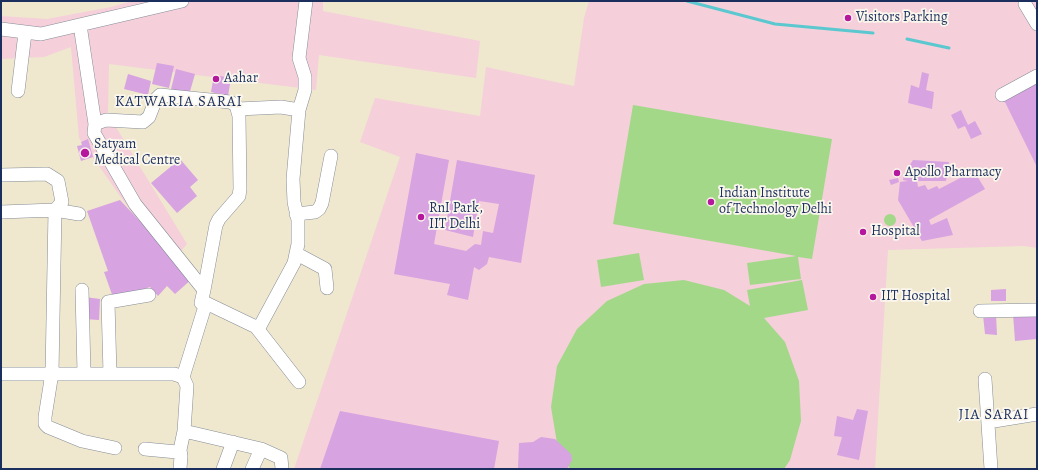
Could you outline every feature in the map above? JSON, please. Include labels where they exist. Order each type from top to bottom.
[{"type":"street","points":[[1,29],[41,34],[182,1]]},
{"type":"street","points":[[256,327],[261,325],[294,263],[297,254],[298,244],[293,179],[299,110],[305,90],[305,77],[299,58],[306,1]]},
{"type":"street","points":[[1025,4],[1037,24]]},
{"type":"street","points":[[80,25],[95,124],[94,133],[134,204],[205,296],[256,327],[299,382]]},
{"type":"street","points":[[18,91],[25,33]]},
{"type":"street","points":[[1002,95],[1037,76]]},
{"type":"street","points":[[95,124],[106,120],[143,122],[149,117],[156,99],[160,95],[230,102],[238,109],[281,107],[299,110]]},
{"type":"street","points":[[180,469],[180,450],[184,431],[187,386],[183,377],[205,296],[216,224],[239,196],[238,109]]},
{"type":"street","points":[[296,214],[315,212],[319,209],[322,203],[331,156]]},
{"type":"street","points":[[1,174],[46,174],[58,181],[62,202],[55,210],[52,373],[45,417],[48,427],[82,441],[114,448]]},
{"type":"street","points":[[1,212],[55,210],[79,214]]},
{"type":"street","points":[[297,254],[325,269],[327,288]]},
{"type":"street","points":[[82,290],[84,373]]},
{"type":"street","points":[[110,374],[108,302],[149,295]]},
{"type":"street","points":[[980,311],[1037,310]]},
{"type":"street","points":[[1,374],[174,374],[183,377]]},
{"type":"street","points":[[985,379],[991,469]]},
{"type":"street","points":[[988,422],[1037,414]]},
{"type":"street","points":[[184,431],[261,449],[281,458],[282,469]]},
{"type":"street","points":[[223,469],[234,442]]},
{"type":"street","points":[[145,449],[177,452],[180,450]]},
{"type":"street","points":[[252,469],[261,449]]},
{"type":"shaded area","points":[[132,1],[323,1],[323,11],[480,41],[476,78],[319,55],[316,90],[109,64],[108,114],[187,244],[169,265],[79,138],[71,47],[44,57],[1,59],[1,16],[47,19],[111,7]]},
{"type":"shaded area","name":"Indian Institute of Technology Delhi","points":[[589,1],[1037,1],[1037,248],[1024,246],[888,250],[875,469],[294,469],[400,157],[360,142],[375,98],[480,116],[486,67],[574,86],[584,18]]},
{"type":"green space","points":[[633,105],[832,139],[812,259],[798,257],[801,279],[750,285],[747,263],[796,256],[613,224]]},
{"type":"green space","points":[[888,214],[892,214],[896,220],[892,226],[888,226],[884,222],[884,218]]},
{"type":"green space","points":[[639,253],[644,280],[601,287],[597,260]]},
{"type":"green space","points":[[684,280],[724,290],[750,306],[747,290],[802,280],[808,310],[764,318],[785,342],[799,381],[801,421],[790,460],[784,469],[570,469],[558,449],[551,407],[557,366],[577,329],[607,301],[644,284]]},
{"type":"building","points":[[157,63],[174,66],[169,88],[152,84]]},
{"type":"building","points":[[176,69],[195,74],[189,95],[171,89]]},
{"type":"building","points":[[922,72],[929,74],[926,90],[934,92],[932,109],[908,103],[911,85],[919,88]]},
{"type":"building","points":[[128,74],[151,81],[148,95],[124,89]]},
{"type":"building","points":[[214,75],[231,78],[228,96],[211,92]]},
{"type":"building","points":[[1037,78],[1037,167],[1004,100]]},
{"type":"building","points":[[961,110],[968,125],[975,121],[982,134],[971,139],[965,126],[958,129],[951,115]]},
{"type":"building","points":[[88,139],[93,157],[81,161],[77,146],[82,145],[81,142]]},
{"type":"building","name":"RnI Park, IIT Delhi","points":[[416,153],[449,160],[434,244],[466,251],[475,244],[481,245],[483,231],[493,233],[499,204],[479,201],[473,237],[445,230],[457,160],[535,175],[521,263],[489,257],[487,264],[479,270],[474,267],[468,300],[447,295],[450,284],[394,274]]},
{"type":"building","points":[[180,159],[198,180],[190,187],[197,196],[177,213],[151,183]]},
{"type":"building","points":[[913,160],[949,162],[946,181],[917,181],[918,187],[925,185],[928,190],[937,186],[939,189],[974,171],[985,189],[929,220],[931,225],[947,218],[953,235],[922,241],[898,200],[900,182],[908,181],[903,180],[904,174]]},
{"type":"building","points":[[898,178],[899,182],[891,185],[889,180]]},
{"type":"building","points":[[120,200],[193,278],[175,294],[167,286],[158,296],[150,287],[114,300],[104,272],[108,271],[87,211]]},
{"type":"building","points":[[1006,289],[1006,301],[991,301],[991,290]]},
{"type":"building","points":[[85,297],[100,299],[99,320],[84,319]]},
{"type":"building","points":[[996,314],[997,335],[985,334],[983,315]]},
{"type":"building","points":[[1013,314],[1037,314],[1037,339],[1015,341]]},
{"type":"building","points":[[857,409],[868,411],[859,460],[837,455],[842,437],[834,436],[837,416],[853,420]]},
{"type":"building","points":[[340,411],[499,441],[494,469],[320,469]]},
{"type":"building","points":[[541,437],[555,439],[571,454],[572,460],[567,469],[518,469],[519,443],[533,442]]},
{"type":"waterway","points":[[687,1],[775,24],[873,33]]},
{"type":"waterway","points":[[907,39],[949,48]]},
{"type":"place","name":"Visitors Parking","points":[[848,18]]},
{"type":"place","name":"Aahar","points":[[216,79]]},
{"type":"place","name":"Satyam Medical Centre","points":[[85,153]]},
{"type":"place","name":"Apollo Pharmacy","points":[[897,173]]},
{"type":"place","name":"Indian Institute of Technology Delhi","points":[[711,202]]},
{"type":"place","name":"RnI Park, IIT Delhi","points":[[421,217]]},
{"type":"place","name":"Hospital","points":[[863,232]]},
{"type":"place","name":"IIT Hospital","points":[[873,297]]},
{"type":"district","name":"KATWARIA SARAI","points":[[179,102]]},
{"type":"district","name":"JIA SARAI","points":[[994,415]]}]
